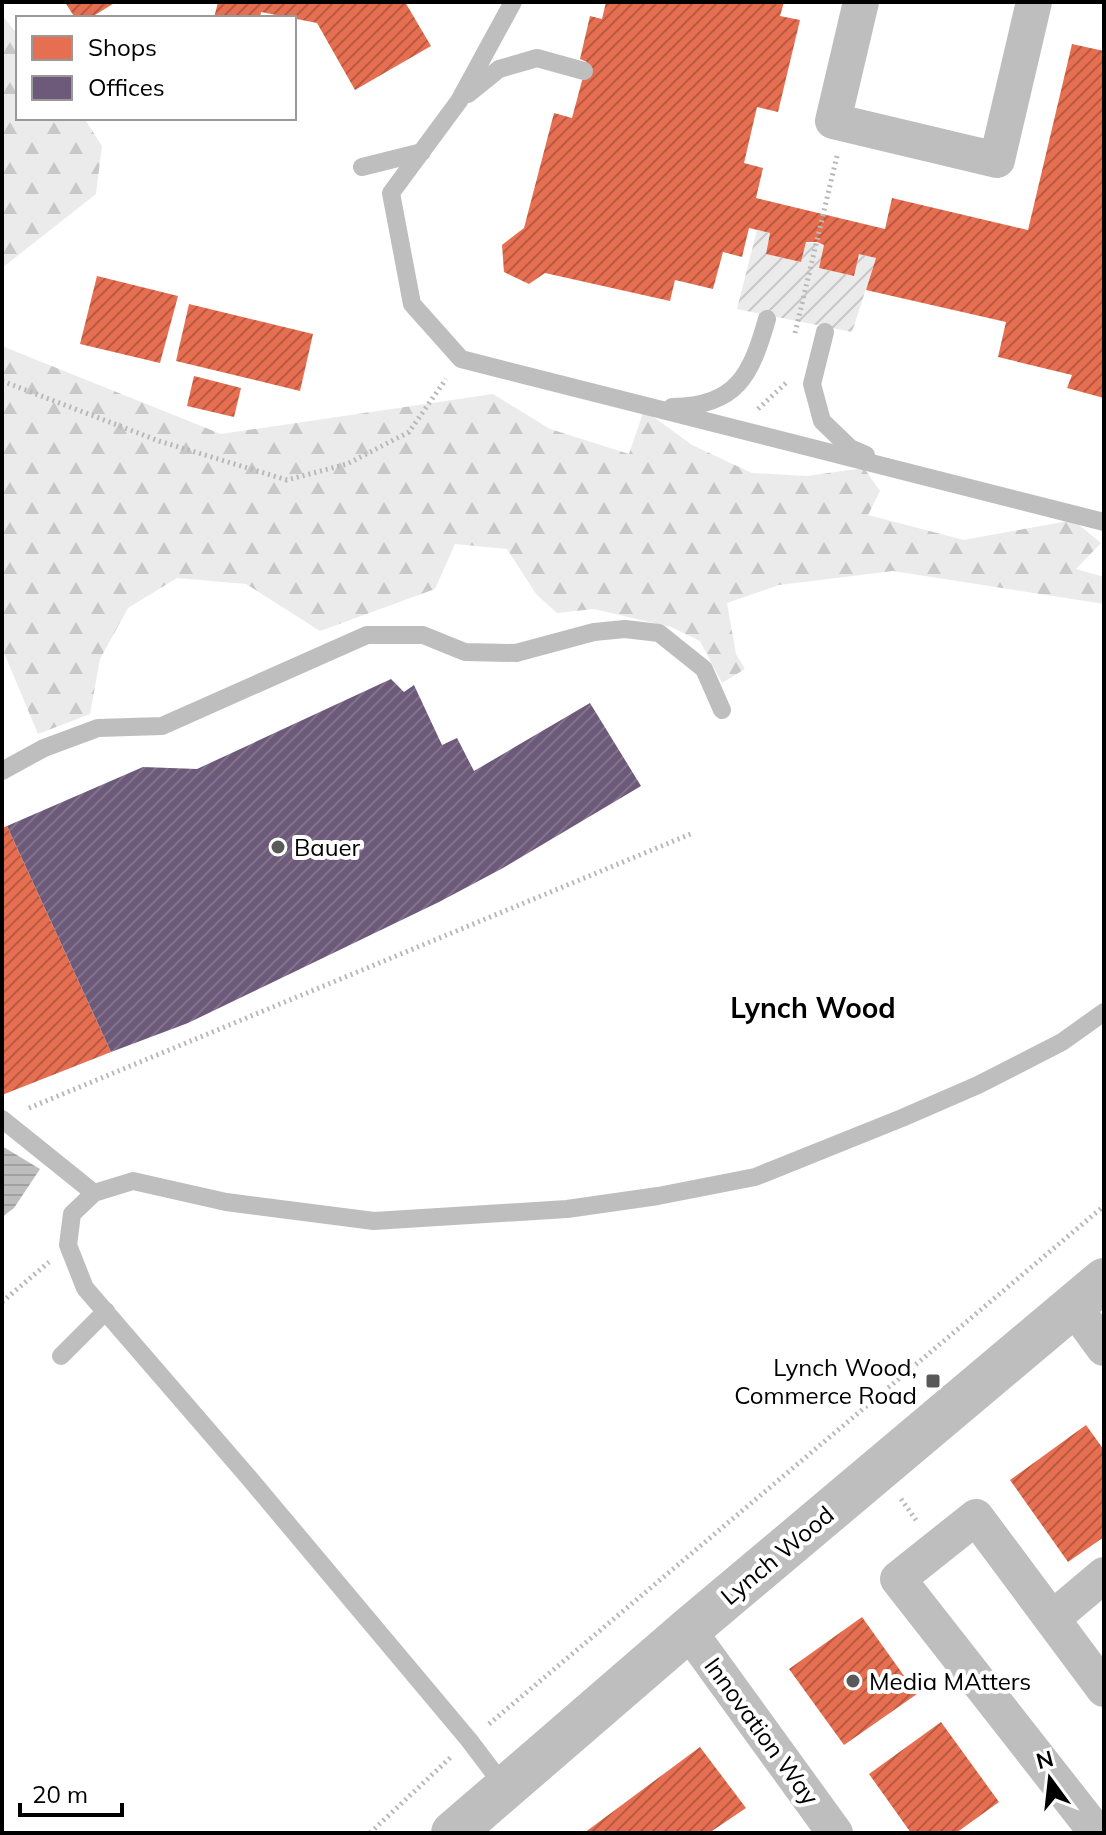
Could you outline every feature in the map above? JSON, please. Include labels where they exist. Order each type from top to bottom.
[{"type":"street","points":[[861,2],[833,121],[997,160],[1034,2]]},
{"type":"street","points":[[1089,1294],[1104,1348]]},
{"type":"street","name":"Lynch Wood","points":[[453,1833],[688,1630],[1089,1294]]},
{"type":"street","points":[[1097,1833],[898,1579],[976,1517],[1104,1689]]},
{"type":"street","points":[[1053,1618],[1104,1575]]},
{"type":"street","name":"Innovation Way","points":[[688,1630],[835,1833]]},
{"type":"lane","points":[[391,193],[459,101],[513,2]]},
{"type":"lane","points":[[459,101],[499,69],[537,58],[584,71]]},
{"type":"lane","points":[[422,152],[362,167],[391,193],[412,304],[461,359],[1104,522]]},
{"type":"lane","points":[[650,407],[687,407],[721,399],[743,381],[758,351],[767,319]]},
{"type":"lane","points":[[825,332],[812,384],[822,421],[850,448],[898,470]]},
{"type":"lane","points":[[2,771],[44,748],[98,728],[162,726],[367,635],[423,635],[465,652],[516,653],[594,632],[625,629],[659,633],[704,669],[722,710]]},
{"type":"lane","points":[[506,1789],[469,1740],[85,1288],[68,1245],[72,1214],[94,1193],[133,1181],[226,1202],[374,1221],[567,1209],[658,1196],[755,1177],[888,1124],[978,1085],[1062,1042],[1104,1012]]},
{"type":"lane","points":[[2,1119],[94,1193]]},
{"type":"lane","points":[[61,1356],[106,1311]]},
{"type":"path","points":[[797,321],[825,214],[844,124]]},
{"type":"path","points":[[2,381],[159,441],[287,480],[347,464],[409,432],[461,359]]},
{"type":"path","points":[[2,1119],[693,833]]},
{"type":"path","points":[[370,1833],[469,1740],[1104,1206]]},
{"type":"path","points":[[2,1302],[68,1245]]},
{"type":"path","points":[[879,1470],[937,1548]]},
{"type":"green space","points":[[2,15],[16,32],[16,120],[85,120],[102,146],[96,194],[2,268]]},
{"type":"green space","points":[[757,230],[770,233],[766,254],[801,262],[806,242],[824,245],[819,268],[853,276],[859,254],[876,258],[852,332],[737,309]]},
{"type":"green space","points":[[2,346],[221,434],[493,394],[550,429],[629,454],[644,410],[692,445],[752,473],[807,476],[864,468],[880,491],[868,515],[964,540],[1073,520],[1101,543],[1076,569],[1104,577],[1104,604],[893,571],[779,585],[727,603],[736,654],[745,669],[722,683],[700,641],[671,627],[594,609],[557,613],[536,594],[507,549],[455,544],[435,589],[320,631],[246,584],[177,578],[128,608],[100,659],[90,714],[38,734],[2,648]]},
{"type":"shaded area","points":[[2,1146],[40,1169],[14,1208],[2,1217]]},
{"type":"building: Shops","points":[[65,2],[116,2],[93,16],[74,16]]},
{"type":"building: Shops","points":[[218,2],[405,2],[431,46],[355,90],[317,23],[296,19],[296,16],[261,12],[260,16],[214,16]]},
{"type":"building: Shops","points":[[606,2],[784,2],[780,16],[800,20],[778,112],[757,107],[744,163],[763,168],[756,198],[885,229],[892,198],[1028,230],[1072,44],[1104,51],[1104,398],[1067,388],[1072,375],[998,357],[1006,322],[866,290],[876,258],[859,254],[854,276],[819,268],[824,245],[817,242],[806,242],[801,262],[766,254],[770,233],[749,228],[742,257],[723,252],[713,289],[675,280],[670,301],[545,273],[529,284],[504,272],[502,245],[524,228],[554,113],[572,118],[587,62],[580,59],[590,16],[602,19]]},
{"type":"building: Shops","points":[[97,276],[178,296],[160,363],[80,344]]},
{"type":"building: Shops","points":[[189,304],[313,334],[300,391],[176,361]]},
{"type":"building: Shops","points":[[194,376],[241,388],[234,417],[187,406]]},
{"type":"building: Shops","points":[[7,826],[111,1052],[2,1095],[2,828]]},
{"type":"building: Shops","points":[[1086,1425],[1104,1450],[1104,1537],[1068,1562],[1010,1480]]},
{"type":"building: Shops","name":"Media MAtters","points":[[862,1617],[917,1694],[844,1745],[789,1669]]},
{"type":"building: Shops","points":[[941,1722],[999,1802],[956,1833],[911,1833],[869,1774]]},
{"type":"building: Shops","points":[[700,1747],[746,1808],[709,1833],[584,1833]]},
{"type":"building: Offices","name":"Bauer","points":[[391,679],[404,692],[414,685],[442,745],[457,738],[474,771],[590,703],[641,786],[439,902],[188,1023],[111,1052],[7,826],[143,767],[197,769]]},
{"type":"place","name":"Bauer","points":[[278,847]]},
{"type":"place","name":"Lynch Wood, Commerce Road","points":[[933,1381]]},
{"type":"place","name":"Media MAtters","points":[[853,1681]]},
{"type":"district","name":"Lynch Wood","points":[[813,1007]]}]
